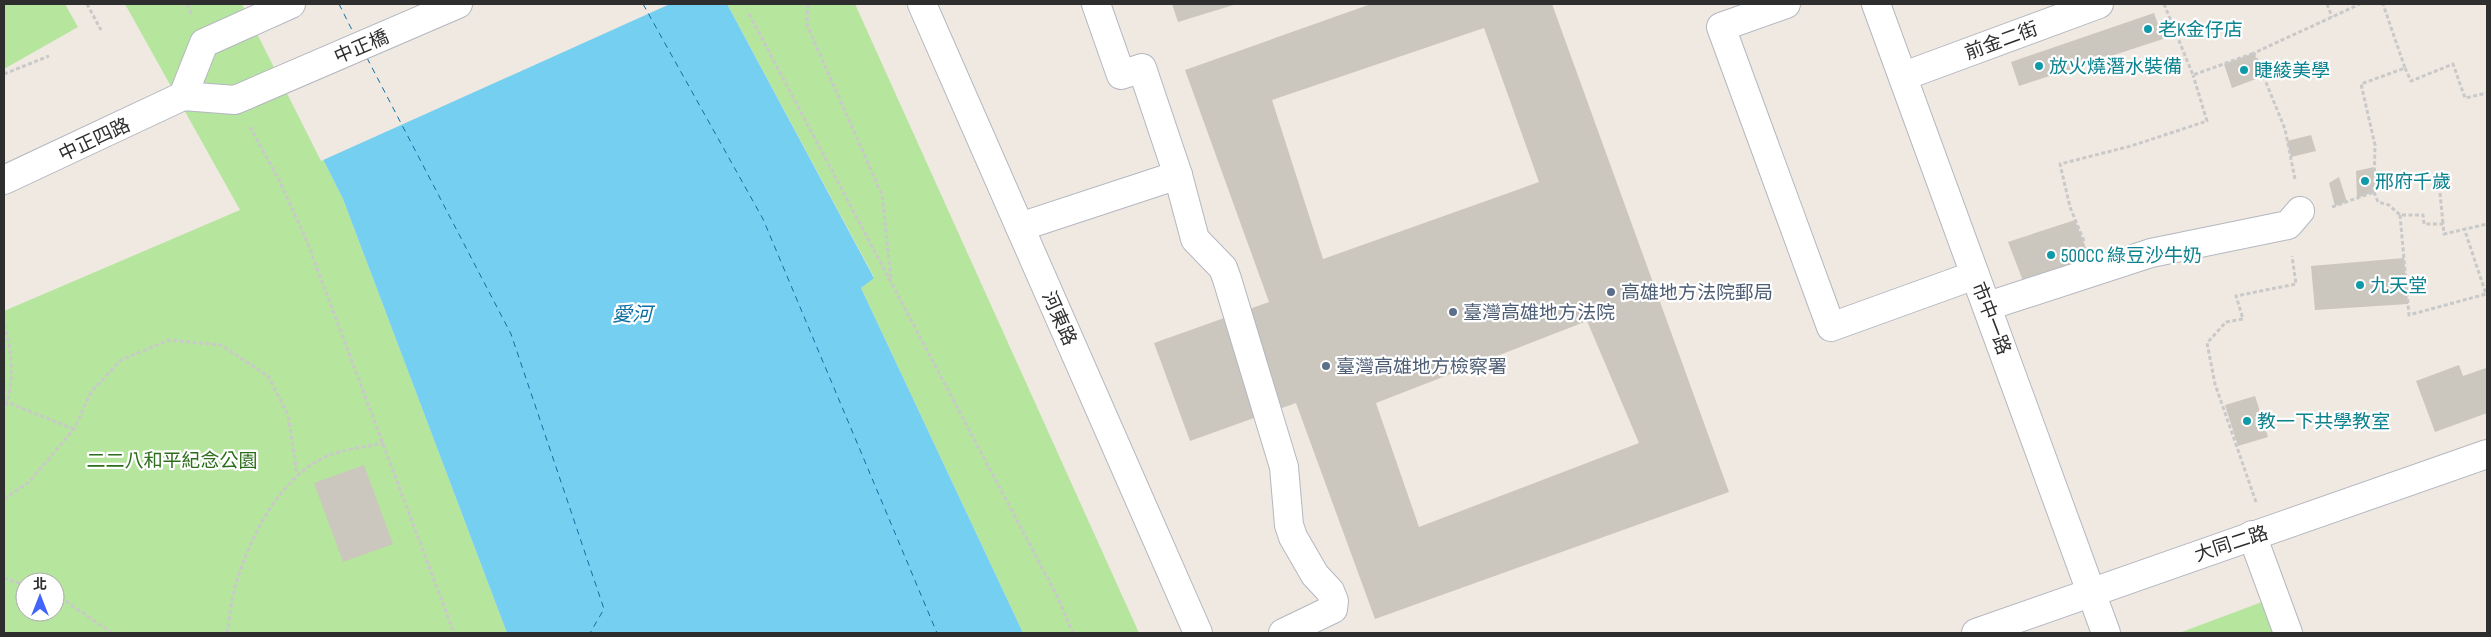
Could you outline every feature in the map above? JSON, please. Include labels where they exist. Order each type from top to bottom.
[{"type":"street","points":[[183,96],[204,44],[228,31],[291,4]]},
{"type":"street","name":"中正橋","points":[[263,88],[458,4]]},
{"type":"street","name":"河東路","points":[[922,4],[1198,633]]},
{"type":"street","points":[[1096,4],[1120,76],[1142,68],[1178,175],[1195,239],[1219,263],[1227,279],[1284,467],[1289,525],[1293,537],[1315,575],[1330,591],[1334,601],[1333,609],[1283,633]]},
{"type":"street","points":[[1786,4],[1721,27],[1831,327],[1975,275]]},
{"type":"street","name":"市中一路","points":[[1876,4],[1904,76],[2106,633]]},
{"type":"street","name":"前金二街","points":[[1904,76],[2099,4]]},
{"type":"street","name":"中正四路","points":[[4,180],[183,96],[235,100],[263,88]]},
{"type":"street","points":[[1020,227],[1178,175]]},
{"type":"street","points":[[1988,306],[2151,253],[2294,218]]},
{"type":"street","name":"大同二路","points":[[1976,633],[2487,454]]},
{"type":"street","points":[[2260,533],[2288,633]]},
{"type":"path","points":[[87,4],[101,30]]},
{"type":"path","points":[[808,4],[806,25],[882,195],[891,281]]},
{"type":"path","points":[[2097,271],[2070,207],[2060,164],[2131,146],[2207,121],[2193,76],[2164,4]]},
{"type":"path","points":[[2327,4],[2332,17]]},
{"type":"path","points":[[2193,76],[2254,53],[2360,4]]},
{"type":"path","points":[[2383,4],[2411,81],[2454,64],[2465,98],[2487,93]]},
{"type":"path","points":[[749,14],[1057,596],[1073,633]]},
{"type":"path","points":[[2254,53],[2285,129],[2294,218],[2296,284],[2236,296],[2242,320],[2226,322],[2207,343],[2215,384],[2260,533]]},
{"type":"path","points":[[4,74],[49,56]]},
{"type":"path","points":[[2405,68],[2361,84],[2375,145],[2374,192],[2378,202],[2389,205],[2400,215],[2423,216],[2424,224],[2443,224]]},
{"type":"path","points":[[279,180],[306,239],[454,633]]},
{"type":"path","points":[[2294,218],[2374,192]]},
{"type":"path","points":[[2440,193],[2444,234],[2465,231],[2487,224]]},
{"type":"path","points":[[2400,215],[2409,315],[2486,295],[2465,231]]},
{"type":"path","points":[[4,325],[7,333],[11,364],[4,409]]},
{"type":"path","points":[[4,499],[29,482],[74,429],[91,392],[122,360],[169,340],[221,345],[268,376],[288,415],[297,474]]},
{"type":"path","points":[[6,402],[74,429]]},
{"type":"path","points":[[227,633],[236,584],[256,535],[276,497],[297,474],[328,456],[383,443]]},
{"type":"path","points":[[65,601],[112,633]]},
{"type":"green space","points":[[4,4],[65,4],[78,27],[4,69]]},
{"type":"green space","name":"二二八和平紀念公園","points":[[125,4],[245,4],[343,199],[507,633],[4,633],[4,311],[240,210]]},
{"type":"green space","points":[[727,4],[855,4],[1139,633],[1023,633],[861,288],[874,277]]},
{"type":"green space","points":[[2262,602],[2274,633],[2179,633]]},
{"type":"water","name":"愛河","points":[[245,4],[727,4],[874,278],[861,288],[1023,633],[507,633],[343,199]]},
{"type":"pier","points":[[242,4],[670,4],[321,161]]},
{"type":"building","points":[[1172,4],[1237,4],[1178,22]]},
{"type":"building","name":"臺灣高雄地方法院","points":[[1371,4],[1552,4],[1729,492],[1375,619],[1296,403],[1190,441],[1154,343],[1269,302],[1185,70]],"holes":[[[1484,28],[1539,182],[1323,259],[1272,100]],[[1587,321],[1639,443],[1419,527],[1376,403]]]},
{"type":"building","points":[[2154,13],[2163,39],[2019,86],[2011,62]]},
{"type":"building","name":"睫綾美學","points":[[2254,53],[2264,76],[2232,88],[2224,64]]},
{"type":"building","points":[[2311,135],[2316,151],[2291,157],[2287,141]]},
{"type":"building","name":"邢府千歲","points":[[2374,167],[2374,192],[2357,198],[2356,171]]},
{"type":"building","points":[[2339,177],[2347,202],[2335,206],[2329,183]]},
{"type":"building","name":"500CC 綠豆沙牛奶","points":[[2075,220],[2094,268],[2027,291],[2008,242]]},
{"type":"building","name":"九天堂","points":[[2404,258],[2408,304],[2315,310],[2311,266]]},
{"type":"building","points":[[2459,365],[2463,376],[2486,368],[2487,413],[2435,432],[2416,381]]},
{"type":"building","name":"教一下共學教室","points":[[2255,396],[2268,437],[2238,446],[2225,405]]},
{"type":"building","points":[[364,465],[393,544],[343,562],[314,483]]},
{"type":"ferry route","points":[[339,4],[354,34]]},
{"type":"ferry route","points":[[643,4],[763,219],[937,633]]},
{"type":"ferry route","points":[[367,58],[511,334],[604,609],[590,633]]},
{"type":"place","name":"老K金仔店","points":[[2148,29]]},
{"type":"place","name":"放火燒潛水裝備","points":[[2039,66]]},
{"type":"place","name":"睫綾美學","points":[[2244,70]]},
{"type":"place","name":"邢府千歲","points":[[2365,181]]},
{"type":"place","name":"500CC 綠豆沙牛奶","points":[[2051,255]]},
{"type":"place","name":"九天堂","points":[[2360,285]]},
{"type":"place","name":"高雄地方法院郵局","points":[[1611,292]]},
{"type":"place","name":"臺灣高雄地方法院","points":[[1453,312]]},
{"type":"place","name":"臺灣高雄地方檢察署","points":[[1326,366]]},
{"type":"place","name":"教一下共學教室","points":[[2247,421]]}]
